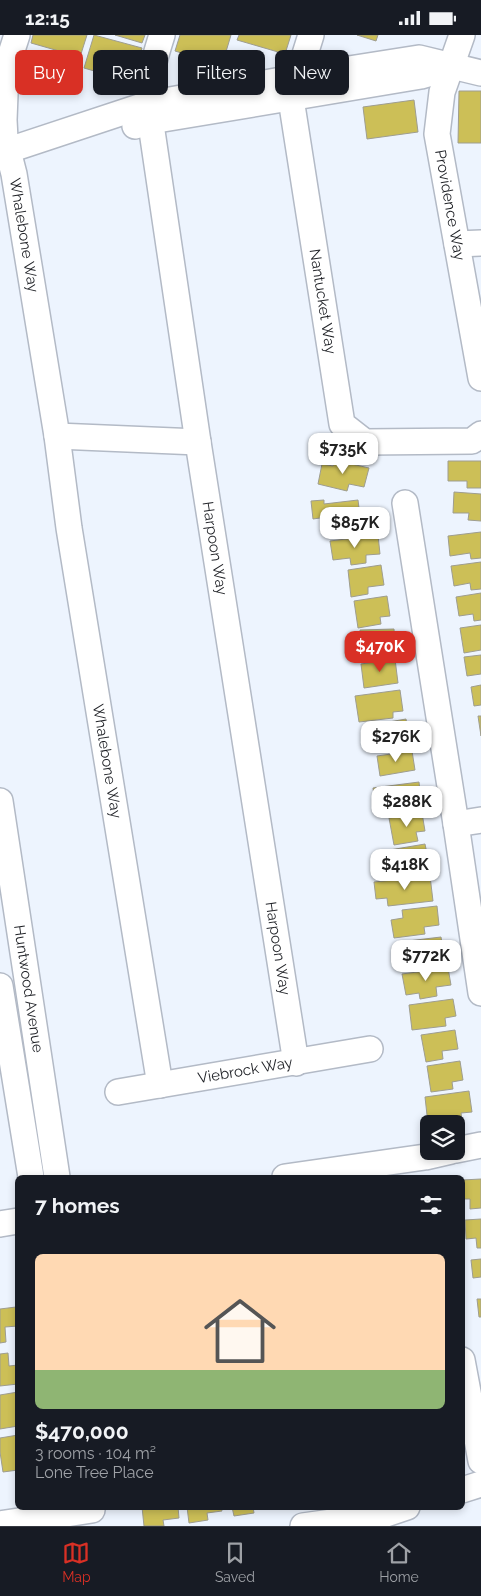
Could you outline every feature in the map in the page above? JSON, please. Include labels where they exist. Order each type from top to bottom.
[{"type":"street","name":"Whalebone Way","points":[[17,35],[6,69],[5,160],[14,174],[57,436],[69,528],[160,1085]]},
{"type":"street","name":"Harpoon Way","points":[[162,35],[148,92],[150,112],[198,442],[296,1063]]},
{"type":"street","name":"Nantucket Way","points":[[306,50],[311,35]]},
{"type":"street","name":"Providence Way","points":[[462,35],[442,92],[437,133],[469,243],[481,378]]},
{"type":"street","points":[[349,83],[421,76],[452,67],[481,73]]},
{"type":"street","points":[[5,160],[150,112],[275,91]]},
{"type":"street","name":"Nantucket Way","points":[[295,95],[342,424],[365,443],[472,441],[481,434]]},
{"type":"street","points":[[57,436],[198,442]]},
{"type":"street","points":[[405,503],[481,993]]},
{"type":"street","name":"Huntwood Avenue","points":[[0,801],[57,1175]]},
{"type":"street","points":[[456,824],[481,820]]},
{"type":"street","name":"Huntwood Avenue","points":[[0,986],[31,1175]]},
{"type":"street","name":"Viebrock Way","points":[[118,1092],[370,1049]]},
{"type":"street","points":[[465,1148],[481,1145]]},
{"type":"street","points":[[313,1175],[427,1167],[438,1160]]},
{"type":"street","points":[[0,1225],[15,1222]]},
{"type":"street","points":[[465,1376],[481,1461]]},
{"type":"street","points":[[465,1489],[481,1484]]},
{"type":"street","points":[[302,1526],[383,1515],[398,1510]]},
{"type":"street","points":[[0,1524],[94,1515]]},
{"type":"building","points":[[33,35],[87,35],[82,50],[56,50],[31,43]]},
{"type":"building","points":[[94,35],[142,48],[141,50],[93,50],[93,71],[84,68]]},
{"type":"building","points":[[115,35],[145,35],[142,43]]},
{"type":"building","points":[[180,35],[231,35],[226,50],[175,51]]},
{"type":"building","points":[[239,35],[291,35],[286,50],[275,51],[237,40]]},
{"type":"building","points":[[357,35],[378,35],[376,41]]},
{"type":"building","points":[[459,91],[481,91],[481,143],[458,143]]},
{"type":"building","points":[[414,100],[418,132],[367,139],[363,107]]},
{"type":"building","points":[[334,460],[369,468],[364,487],[349,484],[347,491],[318,484],[322,464],[333,466]]},
{"type":"building","points":[[448,461],[481,461],[481,488],[467,488],[467,481],[448,481]]},
{"type":"building","points":[[454,492],[481,494],[481,521],[468,520],[469,513],[453,513]]},
{"type":"building","points":[[324,500],[324,504],[358,500],[362,532],[329,536],[327,517],[313,519],[311,501]]},
{"type":"building","points":[[481,532],[481,558],[471,559],[470,553],[450,556],[448,536]]},
{"type":"building","points":[[378,535],[380,554],[366,555],[366,563],[351,565],[350,558],[333,560],[330,541]]},
{"type":"building","points":[[481,562],[481,589],[471,590],[470,583],[454,586],[451,566]]},
{"type":"building","points":[[381,565],[384,585],[368,587],[368,594],[351,597],[348,570]]},
{"type":"building","points":[[481,593],[481,620],[474,621],[473,614],[459,616],[456,597]]},
{"type":"building","points":[[387,596],[390,616],[380,617],[381,624],[358,628],[354,601]]},
{"type":"building","points":[[481,625],[481,650],[464,653],[460,628]]},
{"type":"building","points":[[394,629],[395,647],[380,647],[381,656],[361,657],[360,630]]},
{"type":"building","points":[[481,655],[481,674],[467,676],[464,657]]},
{"type":"building","points":[[395,659],[398,683],[364,688],[361,664]]},
{"type":"building","points":[[481,685],[481,705],[474,706],[471,687]]},
{"type":"building","points":[[400,690],[403,711],[393,712],[393,718],[359,722],[355,696]]},
{"type":"building","points":[[478,716],[481,716],[481,736]]},
{"type":"building","points":[[406,719],[409,739],[394,742],[395,749],[377,752],[372,725]]},
{"type":"building","points":[[412,751],[415,770],[380,776],[377,756]]},
{"type":"building","points":[[419,782],[421,801],[405,803],[407,811],[377,815],[373,788]]},
{"type":"building","points":[[422,813],[425,831],[416,832],[418,841],[394,845],[389,818]]},
{"type":"building","points":[[425,844],[429,863],[412,866],[413,872],[383,878],[378,852]]},
{"type":"building","points":[[430,876],[433,901],[388,906],[387,898],[376,899],[374,882]]},
{"type":"building","points":[[437,906],[439,925],[424,927],[425,934],[394,938],[391,920],[403,918],[402,910]]},
{"type":"building","points":[[441,937],[444,956],[411,961],[408,941]]},
{"type":"building","points":[[448,968],[451,985],[436,987],[437,996],[420,999],[419,993],[406,995],[402,974]]},
{"type":"building","points":[[453,999],[456,1016],[445,1018],[446,1026],[412,1030],[409,1005]]},
{"type":"building","points":[[455,1030],[458,1049],[442,1051],[443,1059],[426,1062],[421,1035]]},
{"type":"building","points":[[460,1061],[463,1080],[452,1082],[453,1089],[431,1092],[427,1066]]},
{"type":"building","points":[[469,1091],[472,1112],[461,1113],[461,1115],[427,1115],[425,1097]]},
{"type":"building","points":[[481,1179],[481,1208],[470,1209],[470,1199],[465,1199],[465,1180]]},
{"type":"building","points":[[481,1219],[481,1248],[477,1248],[476,1238],[466,1239],[465,1220]]},
{"type":"building","points":[[481,1259],[481,1277],[473,1278],[471,1260]]},
{"type":"building","points":[[477,1299],[481,1299],[481,1317],[479,1317]]},
{"type":"building","points":[[15,1307],[15,1326],[5,1327],[6,1342],[0,1343],[0,1309]]},
{"type":"building","points":[[8,1353],[9,1366],[15,1365],[15,1384],[0,1386],[0,1354]]},
{"type":"building","points":[[15,1392],[15,1426],[0,1429],[0,1395]]},
{"type":"building","points":[[15,1436],[15,1470],[3,1472],[0,1438]]},
{"type":"building","points":[[142,1510],[178,1510],[179,1518],[163,1520],[164,1526],[144,1526]]},
{"type":"building","points":[[187,1510],[222,1510],[207,1513],[208,1520],[189,1523]]},
{"type":"building","points":[[233,1510],[254,1510],[254,1513],[234,1516]]}]
